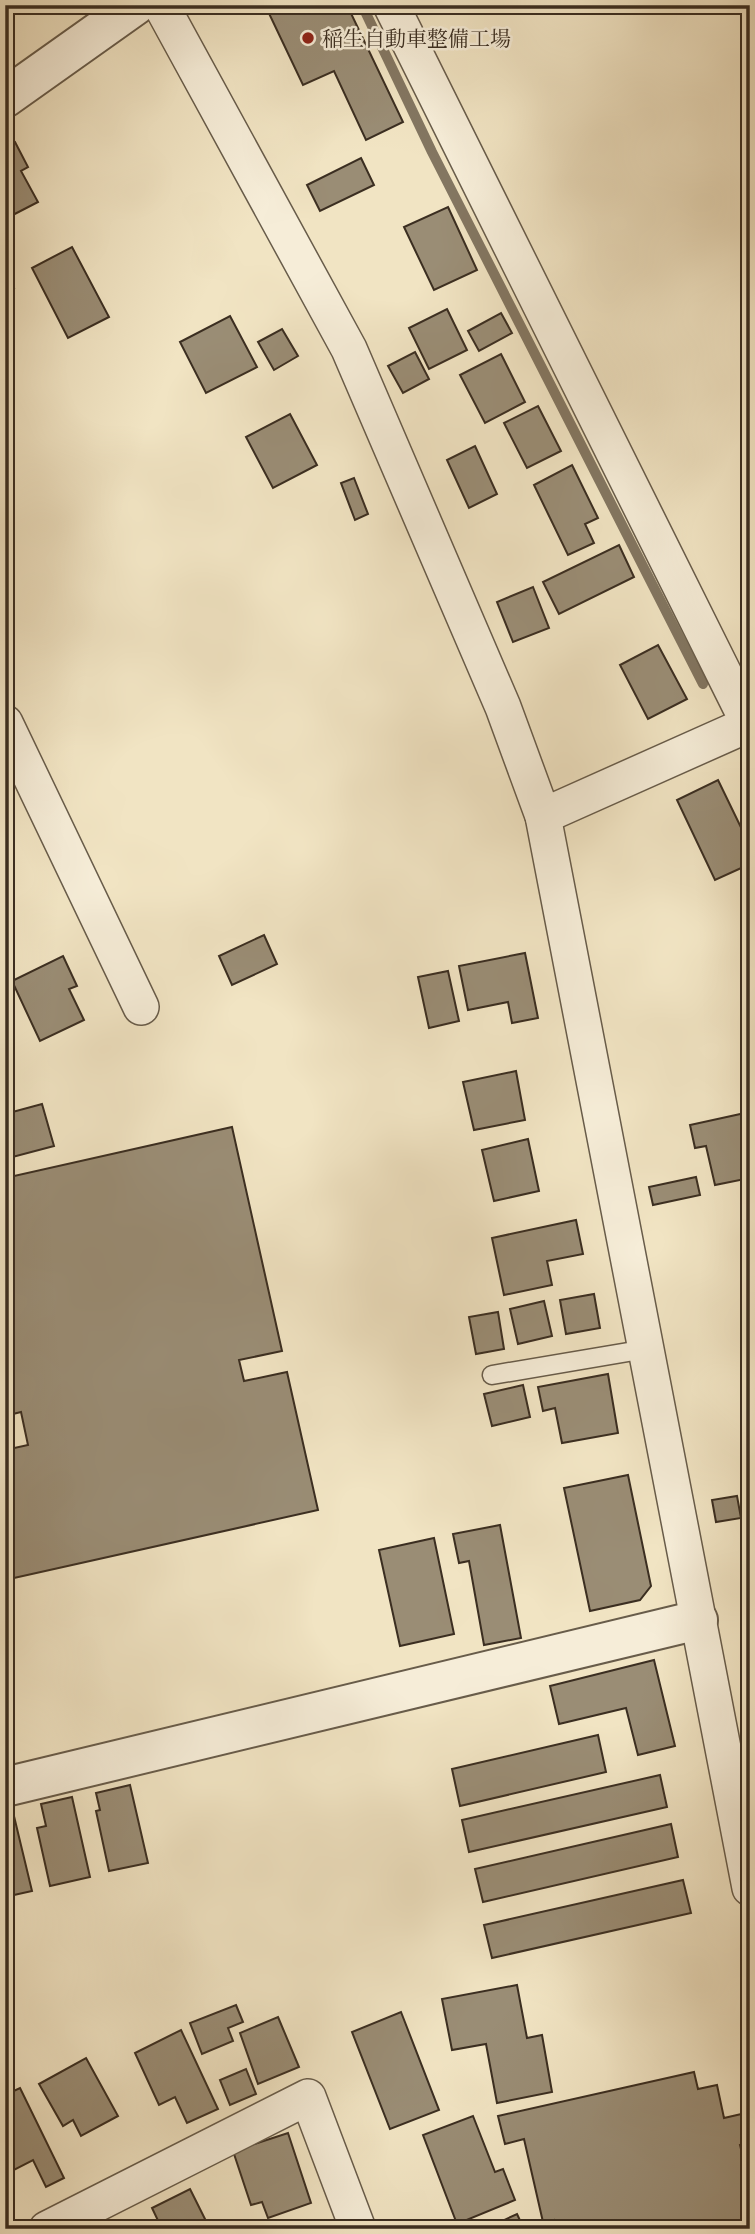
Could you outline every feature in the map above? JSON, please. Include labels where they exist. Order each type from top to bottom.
[{"type":"street","points":[[5,97],[136,5]]},
{"type":"street","points":[[160,5],[349,349],[503,707],[543,816],[750,1888]]},
{"type":"street","points":[[391,5],[749,725],[543,816]]},
{"type":"street","points":[[5,723],[141,1007]]},
{"type":"street","points":[[5,1787],[698,1620]]},
{"type":"street","points":[[47,2229],[308,2097],[358,2229]]},
{"type":"lane","points":[[492,1375],[646,1349]]},
{"type":"building","points":[[265,5],[347,5],[403,122],[366,140],[334,71],[303,85]]},
{"type":"building","points":[[15,142],[28,167],[21,171],[38,202],[5,219],[5,147]]},
{"type":"building","points":[[361,158],[374,185],[320,211],[307,185]]},
{"type":"building","points":[[448,207],[477,270],[434,290],[404,227]]},
{"type":"building","points":[[72,247],[109,317],[68,338],[32,268]]},
{"type":"building","points":[[7,274],[14,288],[5,293],[5,275]]},
{"type":"building","points":[[447,309],[467,350],[429,369],[409,328]]},
{"type":"building","points":[[501,313],[512,333],[479,351],[468,331]]},
{"type":"building","points":[[230,316],[257,367],[206,393],[180,342]]},
{"type":"building","points":[[282,329],[298,356],[274,370],[258,342]]},
{"type":"building","points":[[415,352],[429,379],[403,393],[388,366]]},
{"type":"building","points":[[501,354],[525,402],[485,423],[460,375]]},
{"type":"building","points":[[538,406],[561,451],[527,468],[504,423]]},
{"type":"building","points":[[290,414],[317,465],[273,488],[246,437]]},
{"type":"building","points":[[475,446],[497,494],[469,508],[447,460]]},
{"type":"building","points":[[572,465],[598,518],[585,524],[594,543],[568,555],[534,485]]},
{"type":"building","points":[[354,478],[368,514],[355,520],[341,483]]},
{"type":"building","points":[[619,545],[634,577],[559,614],[543,582]]},
{"type":"building","points":[[533,587],[549,628],[513,642],[497,602]]},
{"type":"building","points":[[658,645],[687,699],[648,719],[620,665]]},
{"type":"building","points":[[718,780],[750,846],[750,864],[715,880],[677,800]]},
{"type":"building","points":[[264,935],[277,964],[232,985],[219,956]]},
{"type":"building","points":[[525,953],[538,1018],[512,1023],[508,1002],[468,1010],[459,966]]},
{"type":"building","points":[[63,956],[77,986],[69,989],[84,1020],[40,1041],[12,981]]},
{"type":"building","points":[[448,971],[459,1021],[429,1028],[418,977]]},
{"type":"building","points":[[516,1071],[525,1120],[474,1130],[463,1082]]},
{"type":"building","points":[[42,1104],[54,1146],[5,1159],[5,1114]]},
{"type":"building","points":[[745,1113],[750,1136],[750,1178],[715,1185],[706,1146],[695,1148],[690,1125]]},
{"type":"building","points":[[232,1127],[282,1351],[239,1360],[244,1381],[287,1372],[318,1510],[5,1580],[5,1450],[28,1445],[21,1412],[5,1416],[5,1178]]},
{"type":"building","points":[[528,1139],[539,1191],[494,1201],[482,1150]]},
{"type":"building","points":[[696,1177],[700,1195],[653,1205],[649,1187]]},
{"type":"building","points":[[576,1220],[583,1254],[547,1261],[552,1285],[504,1295],[492,1238]]},
{"type":"building","points":[[594,1294],[600,1328],[566,1334],[560,1300]]},
{"type":"building","points":[[544,1301],[552,1336],[518,1344],[510,1309]]},
{"type":"building","points":[[498,1312],[504,1349],[476,1354],[469,1317]]},
{"type":"building","points":[[608,1374],[618,1433],[562,1443],[555,1408],[543,1411],[538,1387]]},
{"type":"building","points":[[523,1385],[530,1417],[492,1426],[484,1394]]},
{"type":"building","points":[[628,1475],[651,1586],[640,1600],[590,1611],[564,1488]]},
{"type":"building","points":[[737,1496],[741,1518],[716,1522],[712,1500]]},
{"type":"building","points":[[500,1525],[521,1638],[484,1645],[469,1561],[459,1563],[453,1534]]},
{"type":"building","points":[[434,1538],[454,1634],[400,1646],[379,1550]]},
{"type":"building","points":[[654,1660],[675,1746],[638,1755],[626,1708],[559,1724],[550,1686]]},
{"type":"building","points":[[598,1735],[606,1772],[460,1806],[452,1769]]},
{"type":"building","points":[[660,1775],[667,1807],[469,1852],[462,1820]]},
{"type":"building","points":[[130,1785],[148,1863],[109,1871],[96,1811],[100,1810],[96,1793]]},
{"type":"building","points":[[72,1797],[90,1877],[50,1886],[37,1828],[46,1826],[41,1804]]},
{"type":"building","points":[[13,1812],[32,1891],[5,1897],[5,1813]]},
{"type":"building","points":[[671,1824],[678,1857],[483,1902],[475,1869]]},
{"type":"building","points":[[683,1880],[691,1913],[492,1958],[484,1925]]},
{"type":"building","points":[[517,1985],[527,2038],[542,2035],[552,2092],[497,2103],[486,2044],[452,2050],[442,1999]]},
{"type":"building","points":[[236,2005],[243,2022],[228,2028],[233,2041],[202,2054],[190,2023]]},
{"type":"building","points":[[401,2012],[439,2110],[390,2129],[352,2032]]},
{"type":"building","points":[[278,2017],[299,2067],[258,2084],[240,2033]]},
{"type":"building","points":[[181,2030],[218,2109],[187,2123],[175,2097],[159,2105],[135,2053]]},
{"type":"building","points":[[86,2058],[118,2116],[81,2136],[73,2120],[63,2126],[39,2084]]},
{"type":"building","points":[[246,2069],[256,2094],[230,2105],[220,2080]]},
{"type":"building","points":[[694,2072],[698,2089],[717,2085],[724,2118],[750,2112],[750,2142],[740,2145],[750,2186],[750,2229],[556,2229],[554,2220],[543,2222],[524,2139],[505,2144],[498,2116]]},
{"type":"building","points":[[20,2088],[64,2178],[46,2187],[33,2160],[12,2171],[5,2157],[5,2095]]},
{"type":"building","points":[[473,2116],[495,2172],[503,2169],[515,2200],[457,2224],[423,2135]]},
{"type":"building","points":[[288,2133],[311,2203],[268,2218],[262,2202],[251,2205],[233,2151]]},
{"type":"building","points":[[190,2189],[210,2229],[162,2229],[152,2208]]},
{"type":"building","points":[[517,2214],[524,2229],[485,2229]]},
{"type":"waterway","points":[[362,5],[432,152],[703,684]]},
{"type":"place","name":"稲生自動車整備工場","points":[[308,38]]}]
